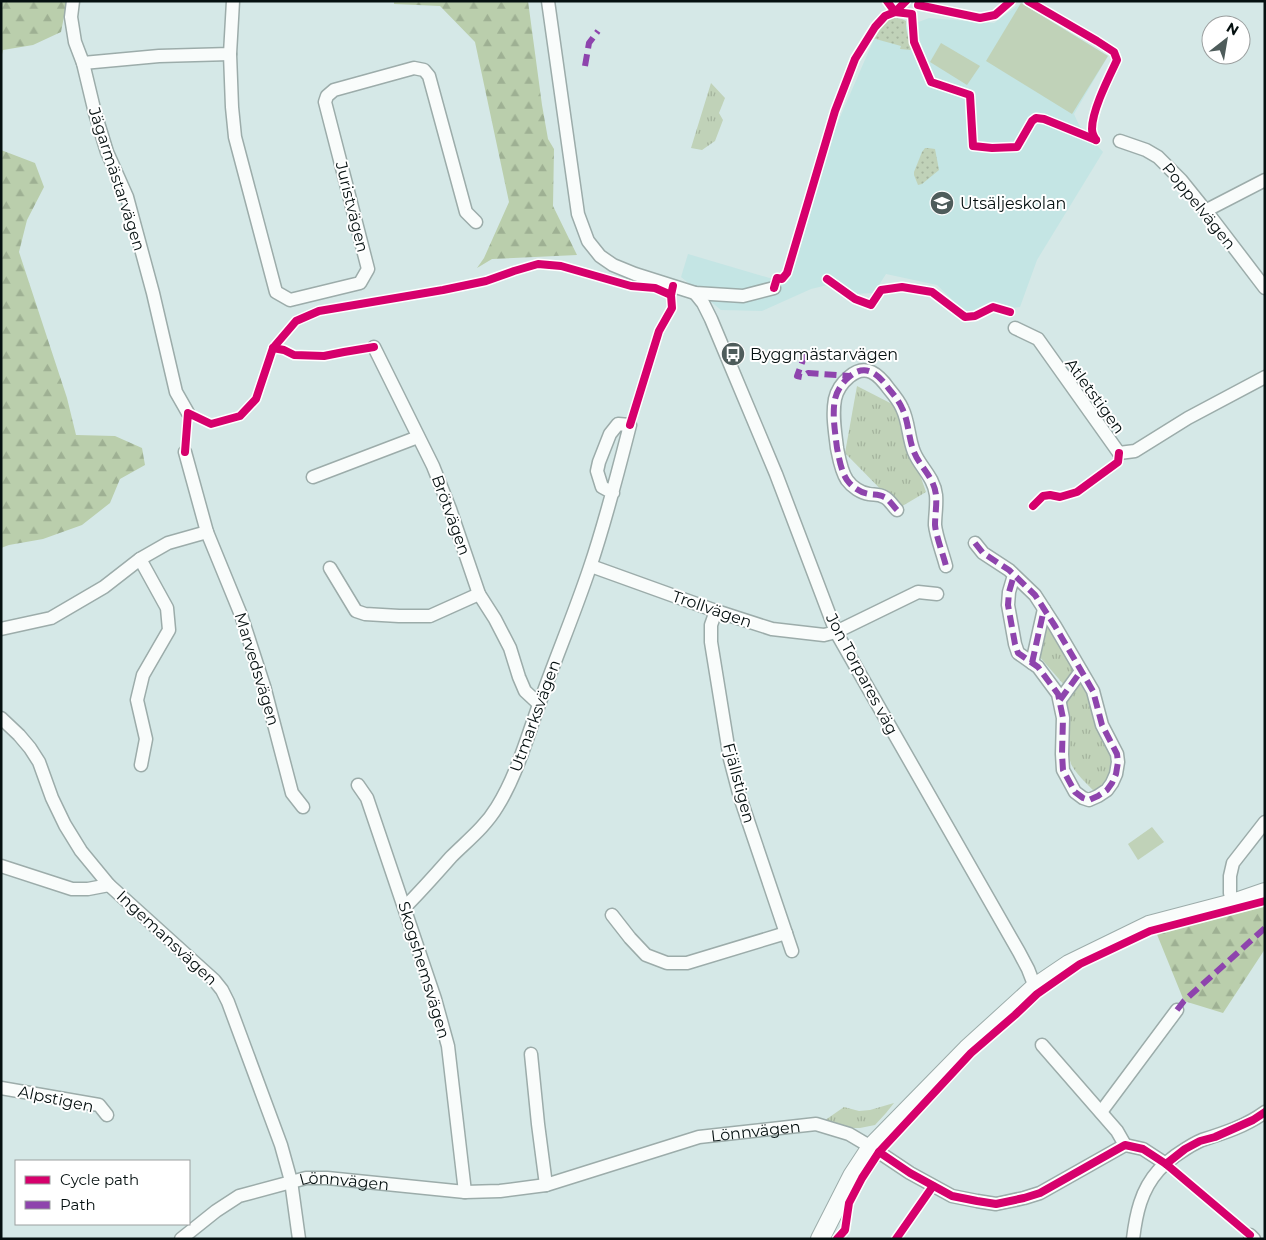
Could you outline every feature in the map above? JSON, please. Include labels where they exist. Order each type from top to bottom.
[{"type":"street","name":"Jägarmästarvägen","points":[[73,1],[71,17],[75,42],[83,63],[95,114],[107,152],[127,197],[153,294],[176,392],[188,413]]},
{"type":"street","points":[[83,63],[158,56],[230,54],[233,1]]},
{"type":"street","points":[[548,1],[576,205],[588,241],[600,256],[613,265],[695,293],[743,296],[774,288]]},
{"type":"street","name":"Juristvägen","points":[[230,54],[235,136],[276,292],[290,300],[351,285],[360,282],[368,269],[325,102],[327,96],[334,90],[414,68],[424,70],[429,76],[466,212],[476,222]]},
{"type":"street","name":"Poppelvägen","points":[[1120,141],[1146,150],[1158,157],[1181,180],[1265,288]]},
{"type":"street","points":[[1205,211],[1265,180]]},
{"type":"street","name":"Jon Torpares väg","points":[[695,293],[703,303],[711,319],[776,474],[836,632],[1019,952],[1035,986]]},
{"type":"street","name":"Atletstigen","points":[[1015,328],[1038,339],[1119,453],[1135,451],[1188,418],[1265,377]]},
{"type":"street","name":"Brötvägen","points":[[374,348],[433,466],[479,594],[510,648],[525,691],[539,704]]},
{"type":"street","points":[[897,510],[885,497],[866,494],[858,490],[847,480],[842,470],[833,412],[836,397],[845,380],[854,373],[863,370],[870,371],[878,376],[897,399],[903,410],[914,452],[933,482],[936,494],[935,527],[946,566]]},
{"type":"street","name":"Utmarksvägen","points":[[405,908],[452,857],[484,826],[506,793],[591,566],[613,493],[630,424],[618,424],[610,434],[599,462],[597,471],[602,487],[613,493]]},
{"type":"street","points":[[313,477],[418,438]]},
{"type":"street","name":"Marvedsvägen","points":[[186,452],[207,532],[241,615],[264,686],[292,793],[302,807]]},
{"type":"street","points":[[1,629],[51,618],[104,587],[140,559],[168,543],[207,532]]},
{"type":"street","points":[[975,543],[983,553],[1014,575],[1035,596],[1056,626],[1093,691],[1102,725],[1117,754],[1118,762],[1116,774],[1107,790],[1089,800],[1075,792],[1063,770],[1063,718],[1058,694],[1038,667],[1018,653],[1008,605],[1009,592],[1014,575]]},
{"type":"street","points":[[140,559],[167,608],[168,630],[143,675],[137,700],[146,739],[141,765]]},
{"type":"street","name":"Trollvägen","points":[[591,566],[772,629],[824,635],[836,632]]},
{"type":"street","points":[[330,568],[356,611],[365,614],[430,616],[479,594]]},
{"type":"street","points":[[836,632],[918,592],[937,594]]},
{"type":"street","points":[[1032,663],[1044,609]]},
{"type":"street","name":"Fjällstigen","points":[[716,611],[711,625],[711,642],[730,759],[741,802],[792,951]]},
{"type":"street","points":[[1060,700],[1081,671]]},
{"type":"street","name":"Ingemansvägen","points":[[1,718],[20,735],[39,762],[52,798],[65,825],[81,851],[109,885],[214,980],[222,990],[281,1145],[290,1181],[299,1239]]},
{"type":"street","name":"Skogshemsvägen","points":[[358,785],[367,798],[405,908],[435,999],[448,1046],[465,1192]]},
{"type":"street","points":[[1233,904],[1230,893],[1230,876],[1233,863],[1265,822]]},
{"type":"street","points":[[1,866],[72,889],[88,889],[109,885]]},
{"type":"street","points":[[820,1239],[852,1176],[871,1147],[968,1049],[1035,986],[1069,964],[1149,925],[1233,904],[1265,892]]},
{"type":"street","points":[[612,915],[646,955],[667,963],[687,963],[786,933]]},
{"type":"street","points":[[1101,1112],[1177,1010]]},
{"type":"street","points":[[1042,1045],[1117,1131],[1125,1145],[1142,1149],[1166,1164]]},
{"type":"street","points":[[530,1054],[546,1185]]},
{"type":"street","name":"Alpstigen","points":[[1,1088],[99,1105],[107,1115]]},
{"type":"street","points":[[1133,1239],[1141,1199],[1158,1170],[1185,1149],[1253,1120],[1265,1112]]},
{"type":"street","name":"Lönnvägen","points":[[181,1239],[216,1211],[239,1196],[306,1178],[327,1178],[465,1192],[500,1191],[546,1185],[699,1137],[816,1124],[849,1134],[910,1173],[952,1196],[996,1204],[1040,1193],[1125,1145]]},
{"type":"shaded area","name":"Utsäljeskolan","points":[[1021,3],[1108,56],[1074,114],[1079,125],[1103,152],[1037,260],[1020,307],[968,315],[937,285],[886,274],[874,293],[855,294],[840,282],[811,289],[762,311],[721,310],[681,277],[688,254],[783,282],[790,277],[834,131],[874,39],[929,18],[994,23]]},
{"type":"green space","points":[[1,1],[67,1],[61,32],[33,45],[3,50],[1,59]]},
{"type":"green space","points":[[394,1],[528,1],[542,105],[548,139],[554,149],[553,206],[577,255],[492,259],[477,268],[484,258],[509,202],[475,42],[440,6],[394,4]]},
{"type":"green space","points":[[1021,3],[1108,56],[1072,114],[986,61]]},
{"type":"green space","points":[[894,18],[906,21],[910,50],[900,49],[901,46],[872,38],[880,25]]},
{"type":"green space","points":[[941,43],[980,66],[967,85],[930,62]]},
{"type":"green space","points":[[711,83],[725,98],[719,113],[723,120],[715,141],[702,150],[691,148]]},
{"type":"green space","points":[[925,148],[935,149],[939,170],[922,184],[918,185],[914,172]]},
{"type":"green space","points":[[1,150],[35,163],[44,187],[27,220],[19,252],[67,398],[76,435],[115,436],[142,448],[145,465],[120,479],[110,503],[82,525],[43,539],[1,548]]},
{"type":"green space","points":[[857,386],[896,406],[926,492],[899,508],[845,453]]},
{"type":"green space","points":[[1046,620],[1077,669],[1065,686],[1038,655]]},
{"type":"green space","points":[[1081,677],[1115,763],[1107,785],[1094,791],[1071,764],[1069,755],[1069,721],[1064,698]]},
{"type":"green space","points":[[1152,827],[1164,842],[1138,860],[1128,844]]},
{"type":"green space","points":[[1265,905],[1265,949],[1223,1013],[1184,1001],[1156,932]]},
{"type":"green space","points":[[894,1103],[875,1125],[860,1128],[843,1128],[821,1123],[844,1107],[859,1111]]},
{"type":"marked path","points":[[585,66],[589,43],[598,31]]},
{"type":"marked path","points":[[802,352],[803,360],[797,376],[802,377],[808,373],[850,376]]},
{"type":"marked path","points":[[897,510],[886,498],[863,492],[854,487],[843,473],[834,423],[835,399],[845,381],[861,371],[872,372],[881,379],[902,408],[914,452],[930,477],[935,489],[935,525],[946,566]]},
{"type":"marked path","points":[[975,543],[983,553],[1009,570],[1035,595],[1093,691],[1102,725],[1117,754],[1118,762],[1116,774],[1107,790],[1089,800],[1075,792],[1063,770],[1063,718],[1058,694],[1038,667],[1018,653],[1008,605],[1009,592],[1014,575]]},
{"type":"marked path","points":[[1032,663],[1044,609]]},
{"type":"marked path","points":[[1060,700],[1081,671]]},
{"type":"marked path","points":[[1177,1010],[1184,1001],[1265,928]]},
{"type":"cycle path","points":[[887,1],[895,12],[912,14],[914,42],[931,82],[970,95],[973,146],[992,148],[1017,147],[1032,121],[1036,118],[1044,119],[1096,140]]},
{"type":"cycle path","points":[[774,288],[777,278],[782,279],[787,273],[835,111],[855,59],[875,27],[885,16],[895,12],[906,1]]},
{"type":"cycle path","points":[[918,5],[980,18],[995,15],[1011,1]]},
{"type":"cycle path","points":[[1028,1],[1114,52],[1117,60],[1102,94],[1093,121],[1092,130],[1096,140]]},
{"type":"cycle path","points":[[185,452],[188,413],[211,424],[240,416],[256,399],[273,348],[296,321],[319,311],[486,281],[538,264],[561,266],[631,286],[655,288],[671,295]]},
{"type":"cycle path","points":[[827,279],[855,299],[871,305],[881,290],[902,287],[932,292],[965,317],[975,316],[993,307],[1010,312]]},
{"type":"cycle path","points":[[630,425],[659,331],[672,308],[671,295],[673,286]]},
{"type":"cycle path","points":[[273,348],[284,350],[294,355],[324,356],[374,347]]},
{"type":"cycle path","points":[[1033,506],[1043,496],[1060,497],[1077,492],[1118,462],[1119,453]]},
{"type":"cycle path","points":[[837,1239],[845,1230],[849,1203],[879,1152],[971,1053],[1037,994],[1080,964],[1150,931],[1265,901]]},
{"type":"cycle path","points":[[1166,1164],[1185,1149],[1200,1141],[1215,1137],[1253,1120],[1265,1112]]},
{"type":"cycle path","points":[[879,1152],[910,1173],[952,1196],[996,1204],[1040,1193],[1125,1145],[1143,1149],[1166,1164],[1250,1235]]},
{"type":"cycle path","points":[[896,1239],[933,1186]]},
{"type":"place","name":"Utsäljeskolan","points":[[942,203]]},
{"type":"place","name":"Byggmästarvägen","points":[[733,354]]}]
